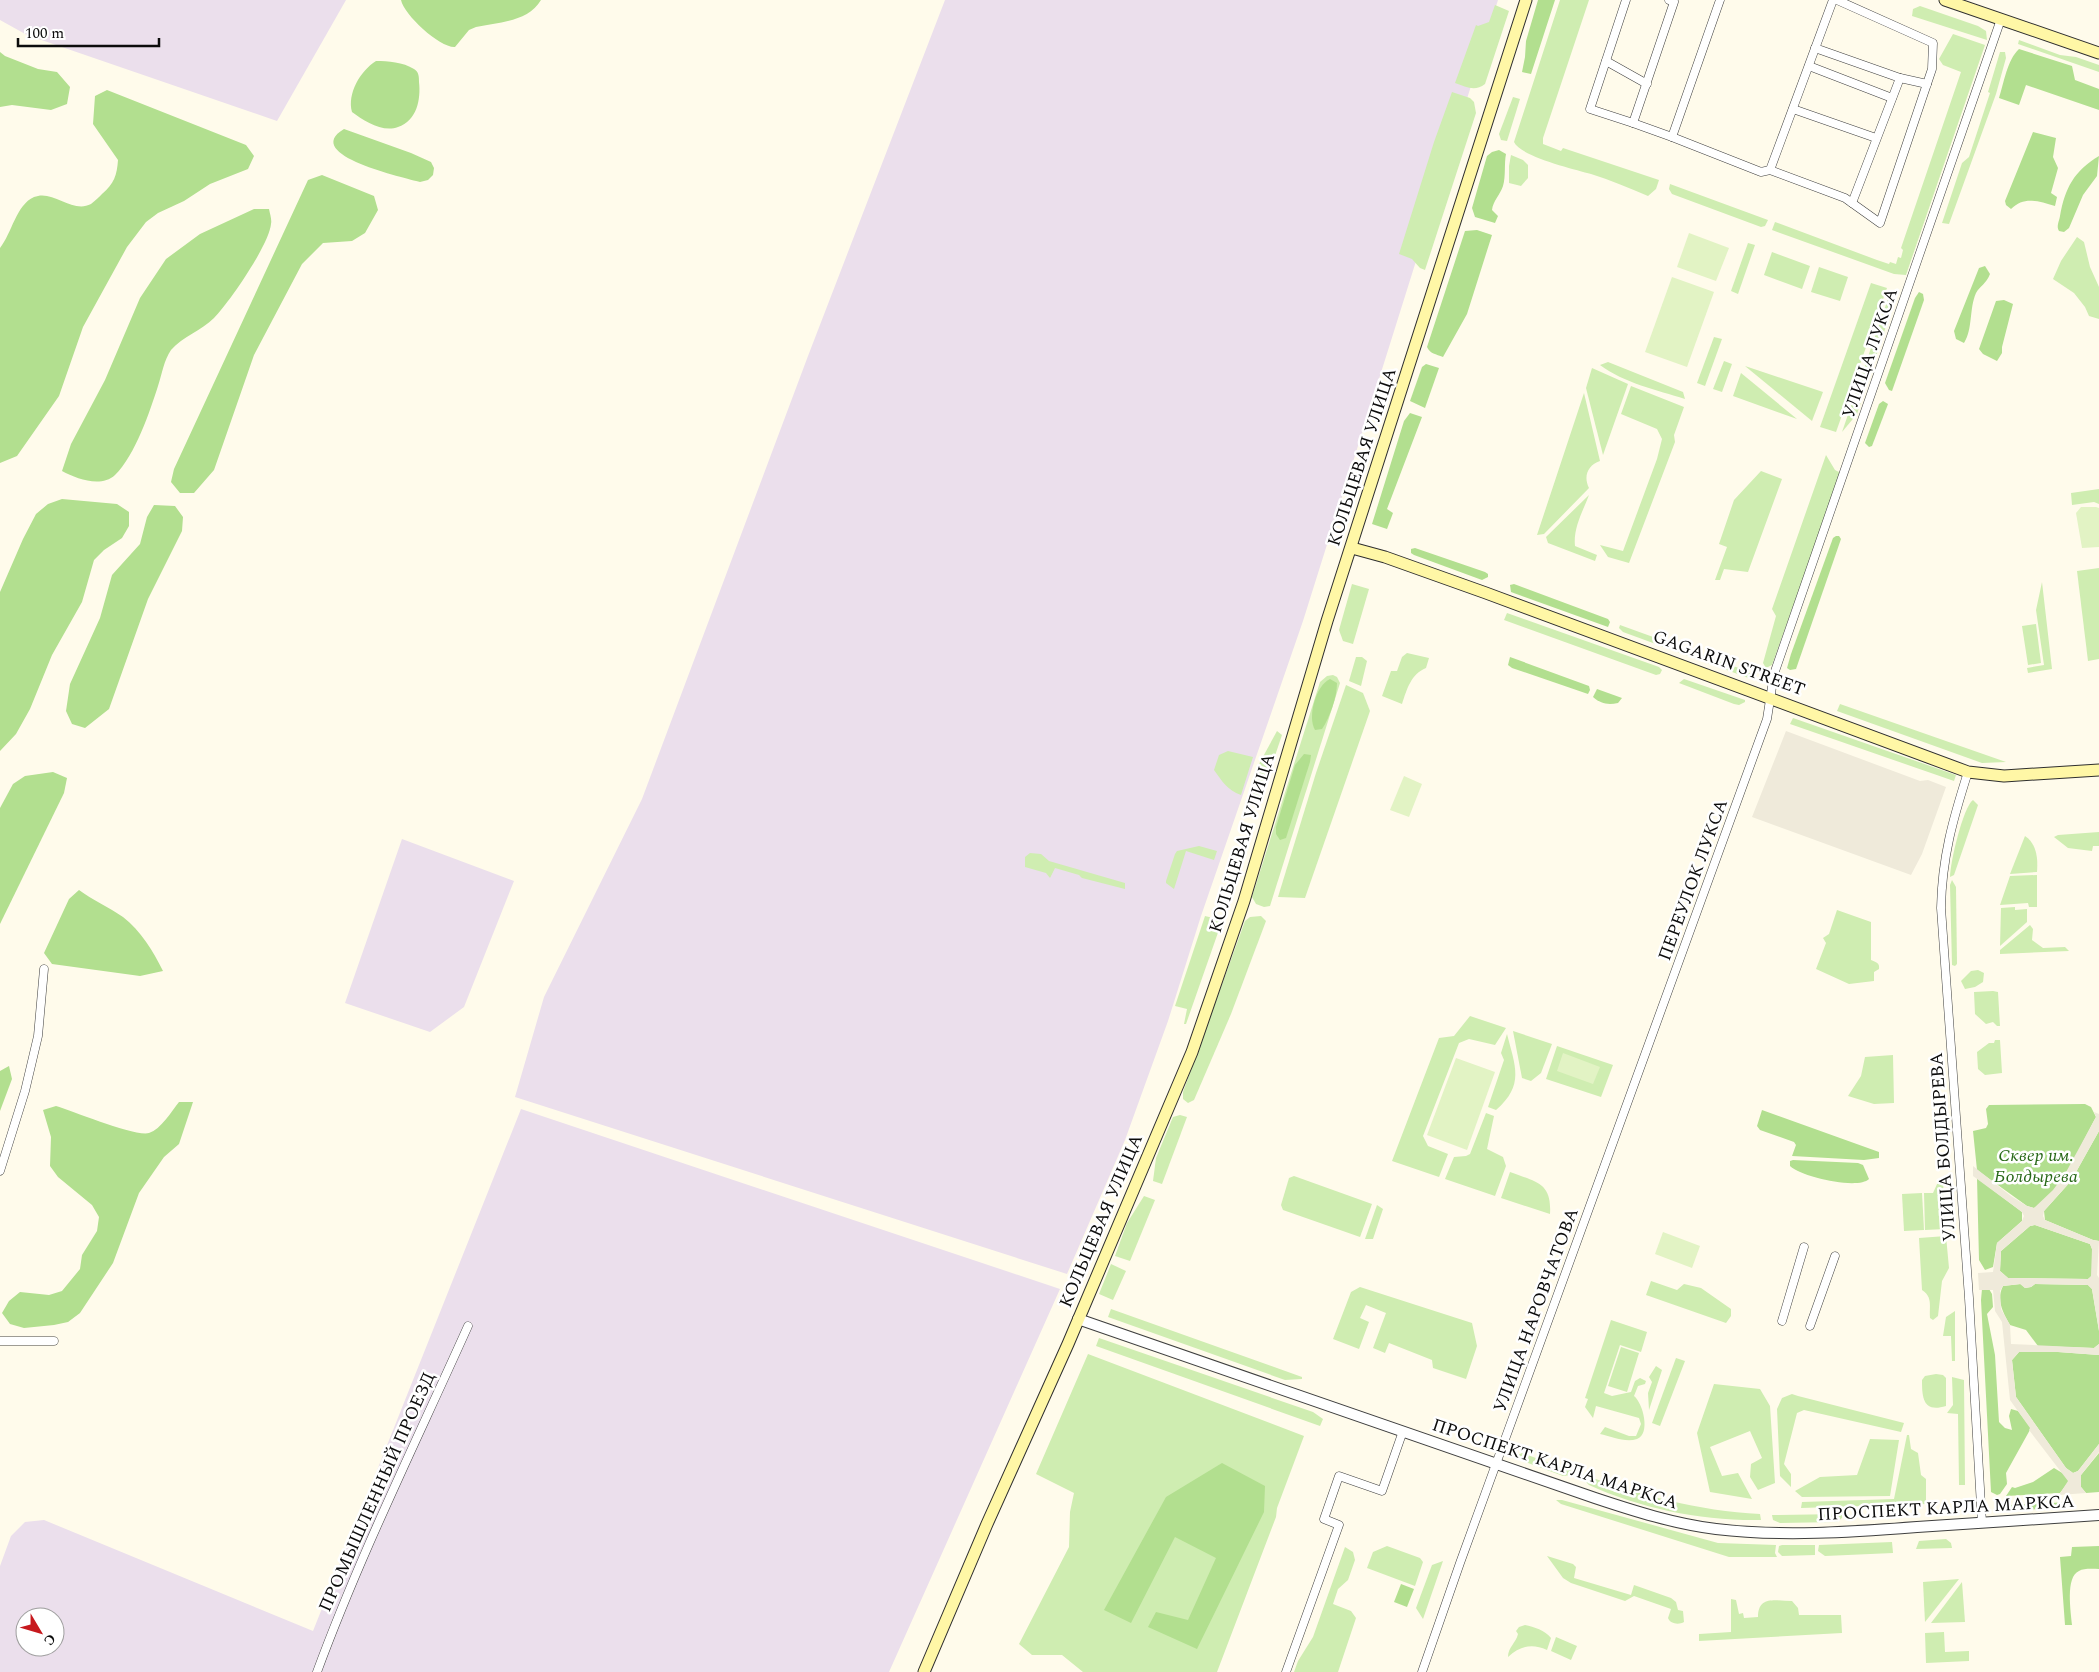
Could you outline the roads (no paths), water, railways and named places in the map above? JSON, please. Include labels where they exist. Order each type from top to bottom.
[{"type":"main road","name":"КОЛЬЦЕВАЯ УЛИЦА","points":[[924,1672],[1192,1052],[1244,901],[1328,621],[1526,0]]},
{"type":"main road","points":[[1945,0],[2099,53]]},
{"type":"main road","name":"GAGARIN STREET","points":[[1352,548],[1385,557],[1486,593],[1771,697],[1968,772],[2004,776],[2099,770]]},
{"type":"street","points":[[1626,0],[1590,109],[1672,137],[1760,172],[1770,170],[1846,198],[1880,223],[1932,69],[1933,43],[1835,0],[1815,48],[1770,170]]},
{"type":"street","points":[[1633,123],[1674,2],[1669,0]]},
{"type":"street","points":[[1672,137],[1720,0]]},
{"type":"street","name":"УЛИЦА ЛУКСА","points":[[1771,697],[1774,674],[2001,19]]},
{"type":"street","points":[[1815,48],[1900,78],[1927,84]]},
{"type":"street","points":[[1606,61],[1647,84]]},
{"type":"street","points":[[1809,66],[1892,98]]},
{"type":"street","points":[[1852,203],[1900,78]]},
{"type":"street","points":[[1793,109],[1876,138]]},
{"type":"street","name":"ПЕРЕУЛОК ЛУКСА","points":[[1639,1072],[1767,719],[1771,697]]},
{"type":"street","name":"УЛИЦА БОЛДЫРЕВА","points":[[1968,772],[1955,809],[1944,857],[1941,908],[1982,1523]]},
{"type":"street","points":[[0,1171],[25,1091],[38,1036],[44,969]]},
{"type":"street","name":"УЛИЦА НАРОВЧАТОВА","points":[[1422,1672],[1639,1072]]},
{"type":"street","points":[[1782,1321],[1804,1247]]},
{"type":"street","points":[[1810,1326],[1836,1256]]},
{"type":"street","name":"ПРОСПЕКТ КАРЛА МАРКСА","points":[[1078,1319],[1635,1510],[1715,1529],[1774,1533],[1826,1532],[2099,1515]]},
{"type":"street","name":"ПРОМЫШЛЕННЫЙ ПРОЕЗД","points":[[317,1672],[385,1505],[468,1326]]},
{"type":"street","points":[[0,1341],[54,1341]]},
{"type":"street","points":[[1286,1672],[1339,1525],[1324,1519],[1339,1476],[1382,1491],[1403,1431]]},
{"type":"park label","name":"Сквер им. Болдырева","points":[[2036,1165]]}]
